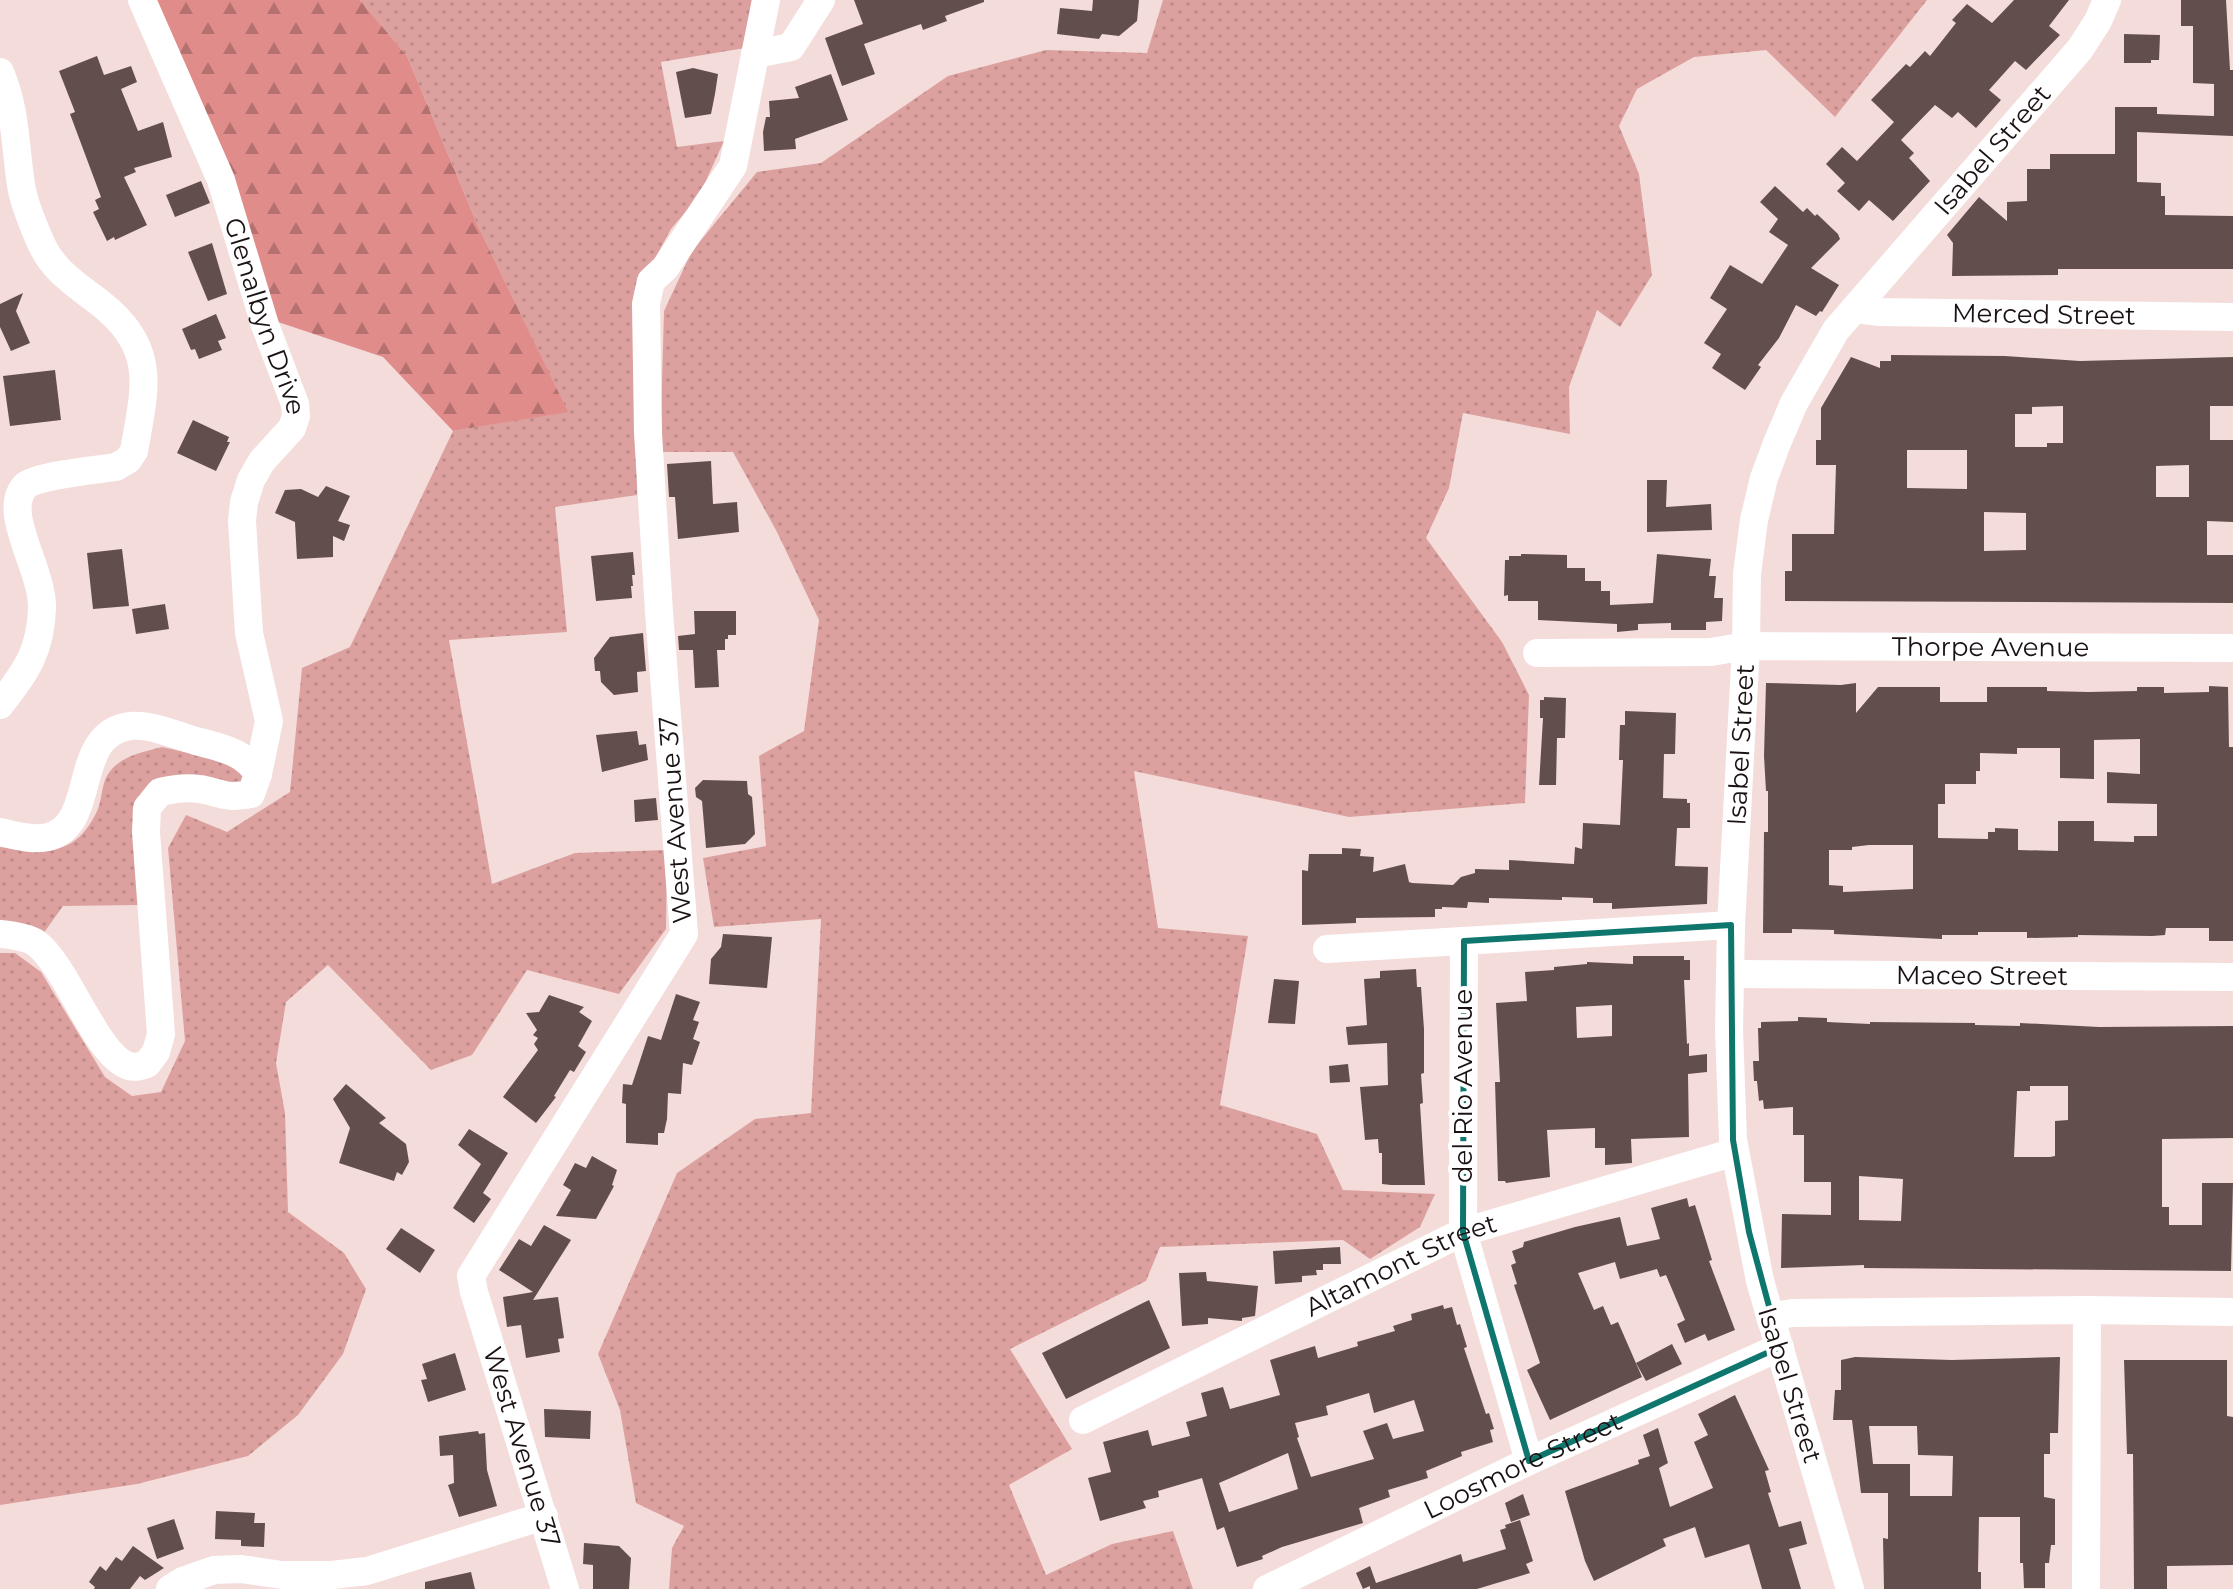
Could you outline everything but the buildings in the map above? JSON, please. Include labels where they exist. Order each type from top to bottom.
[{"type":"street","name":"Glenalbyn Drive","points":[[142,0],[221,180],[265,325],[295,404],[296,416],[292,428],[262,461],[251,480],[242,521],[249,633],[269,721],[258,774]]},
{"type":"street","name":"West Avenue 37","points":[[565,1589],[471,1276],[684,934],[648,433],[646,304],[651,281],[665,268],[733,166],[766,0]]},
{"type":"street","points":[[755,54],[791,47],[821,0]]},
{"type":"street","name":"Isabel Street","points":[[1850,1589],[1770,1317],[1749,1232],[1735,1152],[1729,1079],[1731,925],[1747,574],[1754,520],[1764,478],[1794,403],[1836,330],[1996,142],[2080,49],[2107,0]]},
{"type":"street","points":[[0,72],[13,108],[21,185],[42,246],[59,271],[101,303],[133,337],[146,376],[134,451],[128,460],[116,467],[33,481],[15,495],[10,507],[10,519],[40,585],[42,609],[39,642],[34,656],[0,705]]},
{"type":"street","name":"Merced Street","points":[[1856,309],[1880,312],[2233,317]]},
{"type":"street","name":"Thorpe Avenue","points":[[1537,653],[1711,652],[1746,646],[2233,648]]},
{"type":"street","points":[[0,832],[36,838],[49,837],[61,831],[79,807],[87,768],[100,745],[112,733],[131,726],[160,730],[235,752],[251,763],[258,774],[251,794],[228,798],[200,789],[181,788],[160,792],[147,808],[146,832],[161,1034],[156,1052],[147,1064],[132,1068],[120,1062],[103,1042],[54,962],[34,942],[0,934]]},
{"type":"street","points":[[1327,949],[1731,925]]},
{"type":"street","name":"del Rio Avenue","points":[[1464,941],[1463,1232],[1529,1461]]},
{"type":"street","name":"Maceo Street","points":[[1730,974],[2233,977]]},
{"type":"street","name":"Altamont Street","points":[[1083,1420],[1463,1232],[1735,1152]]},
{"type":"street","points":[[2086,1589],[2087,1310]]},
{"type":"street","points":[[1770,1317],[1792,1313],[2233,1312]]},
{"type":"street","name":"Loosmore Street","points":[[1267,1589],[1529,1461],[1780,1347]]},
{"type":"street","points":[[170,1589],[214,1570],[241,1569],[282,1575],[367,1571],[544,1516]]},
{"type":"highlighted area","points":[[1731,925],[1733,1140],[1749,1232],[1780,1347],[1529,1461],[1463,1232],[1464,941]]},
{"type":"shaded area","points":[[360,0],[753,0],[745,48],[661,62],[677,147],[724,141],[699,196],[671,229],[651,266],[636,304],[637,495],[555,507],[567,632],[449,640],[492,884],[575,853],[667,850],[666,929],[619,994],[527,970],[472,1055],[431,1070],[328,965],[286,1002],[276,1063],[285,1113],[288,1212],[344,1253],[366,1289],[343,1354],[298,1415],[248,1456],[137,1484],[0,1505],[0,953],[15,953],[41,972],[105,1077],[132,1096],[161,1092],[185,1041],[168,848],[186,815],[227,832],[290,792],[302,668],[350,647],[453,431],[567,411],[478,226],[407,56]]},
{"type":"shaded area","points":[[1163,0],[1927,0],[1835,117],[1766,50],[1694,57],[1637,89],[1619,126],[1639,174],[1652,275],[1620,327],[1597,310],[1569,387],[1570,434],[1463,413],[1449,488],[1426,538],[1502,642],[1529,695],[1525,803],[1349,817],[1134,771],[1158,928],[1248,936],[1220,1105],[1317,1134],[1343,1190],[1435,1194],[1420,1227],[1370,1259],[1343,1240],[1160,1247],[1146,1281],[1010,1349],[1072,1449],[1009,1485],[1046,1575],[1112,1544],[1173,1531],[1193,1589],[669,1589],[672,1548],[684,1526],[636,1503],[620,1410],[598,1354],[677,1173],[755,1119],[811,1113],[821,919],[714,927],[703,858],[766,846],[759,756],[804,731],[819,620],[777,532],[733,452],[660,452],[664,311],[692,251],[757,172],[821,163],[948,76],[1046,50],[1147,53]]},
{"type":"shaded area","points":[[162,747],[232,763],[251,778],[241,785],[203,775],[164,780],[138,905],[63,906],[43,934],[0,922],[0,847],[45,851],[69,844],[89,825],[98,809],[106,778],[113,768],[132,756]]},
{"type":"green space","points":[[154,0],[360,0],[407,56],[478,226],[568,412],[453,431],[383,357],[275,321]]}]
